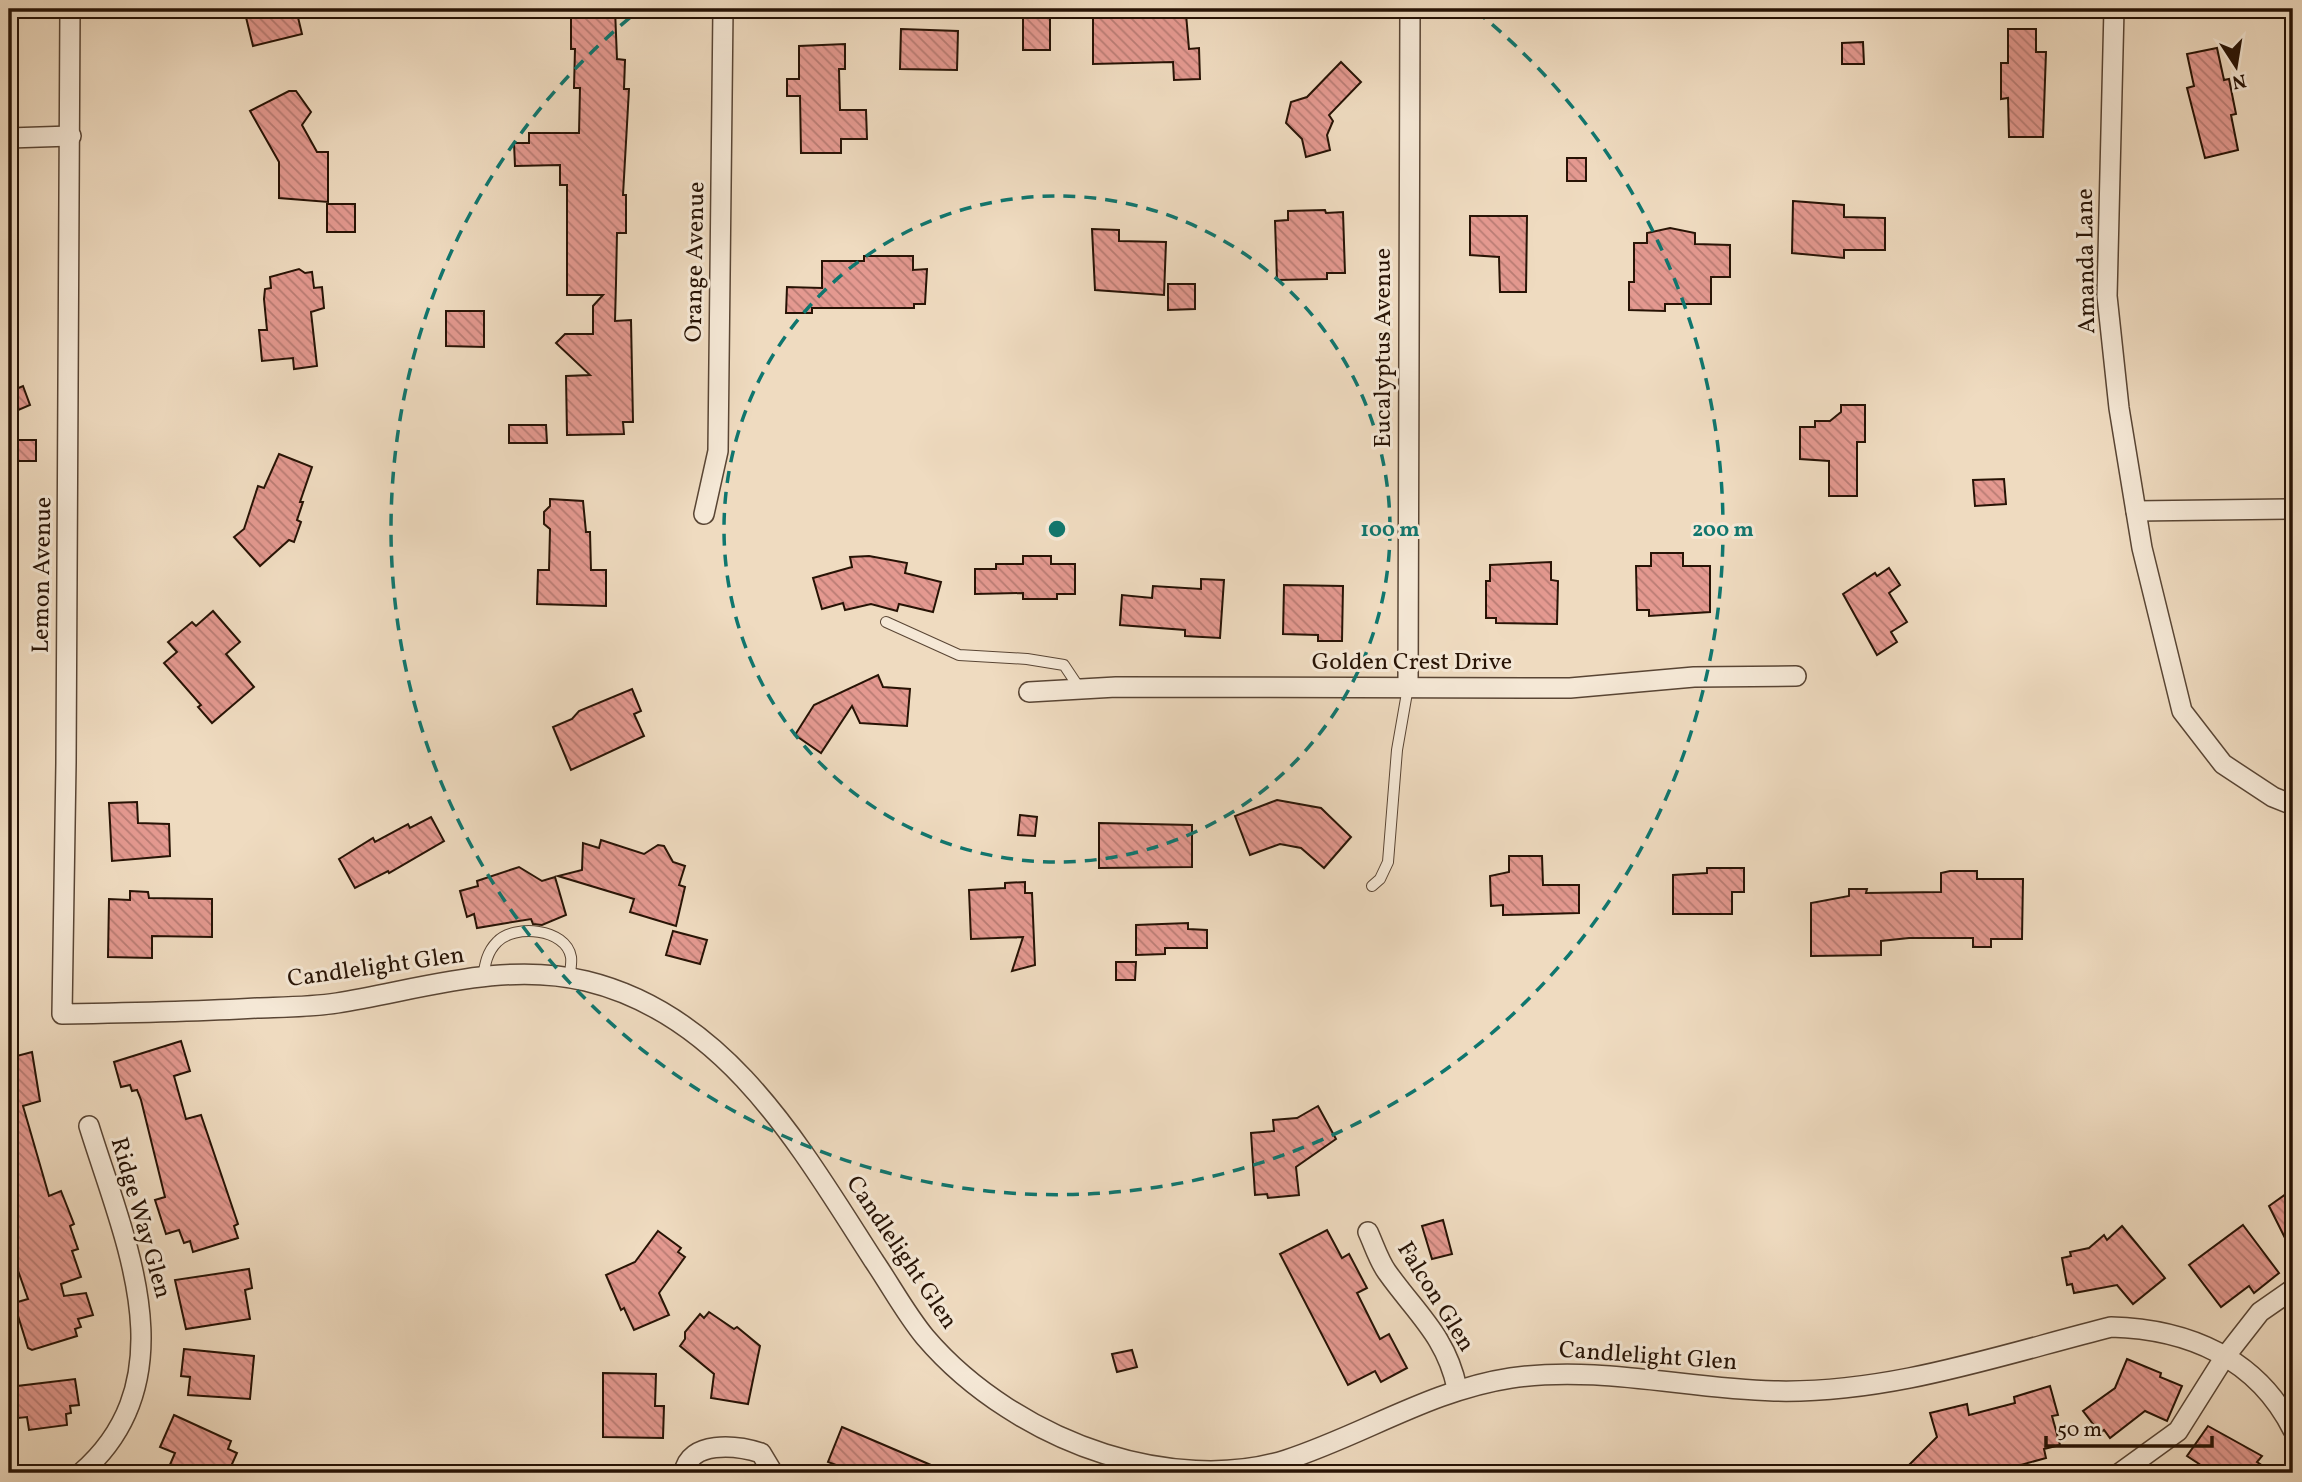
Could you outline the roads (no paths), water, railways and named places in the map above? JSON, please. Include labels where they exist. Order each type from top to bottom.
[{"type":"street","name":"Lemon Avenue","points":[[62,1014],[71,9]]},
{"type":"street","name":"Orange Avenue","points":[[704,514],[718,451],[723,9]]},
{"type":"street","name":"Eucalyptus Avenue","points":[[1408,686],[1410,9]]},
{"type":"street","name":"Amanda Lane","points":[[2114,9],[2107,296],[2119,408],[2136,511],[2182,710],[2223,764],[2273,797],[2293,805]]},
{"type":"street","points":[[9,138],[71,136]]},
{"type":"street","points":[[2136,511],[2293,509]]},
{"type":"street","name":"Golden Crest Drive","points":[[1029,692],[1081,689],[1408,686],[1570,688],[1694,677],[1796,676]]},
{"type":"street","name":"Candlelight Glen","points":[[62,1014],[201,1011],[334,1004],[425,984],[509,974],[569,979],[609,990],[675,1018],[734,1066],[792,1133],[922,1333],[950,1363],[1020,1418],[1105,1454],[1184,1471],[1242,1471],[1283,1461],[1457,1388],[1515,1377],[1573,1373],[1775,1391],[1881,1386],[2111,1327],[2140,1328],[2196,1340],[2263,1384],[2280,1403],[2293,1430]]},
{"type":"street","name":"Ridge Way Glen","points":[[81,1473],[112,1438],[130,1401],[141,1365],[143,1324],[137,1280],[89,1126]]},
{"type":"street","name":"Falcon Glen","points":[[1368,1233],[1386,1271],[1415,1305],[1451,1359],[1457,1388]]},
{"type":"street","points":[[2120,1473],[2178,1431],[2224,1357],[2260,1312],[2293,1289]]},
{"type":"street","points":[[684,1473],[687,1461],[694,1452],[707,1448],[761,1453],[773,1473]]},
{"type":"lane","points":[[886,622],[959,655],[1027,659],[1064,666],[1081,689]]},
{"type":"lane","points":[[1373,886],[1380,879],[1388,862],[1397,750],[1408,686]]},
{"type":"lane","points":[[484,977],[487,957],[498,940],[519,932],[543,932],[564,943],[571,956],[569,979]]}]
